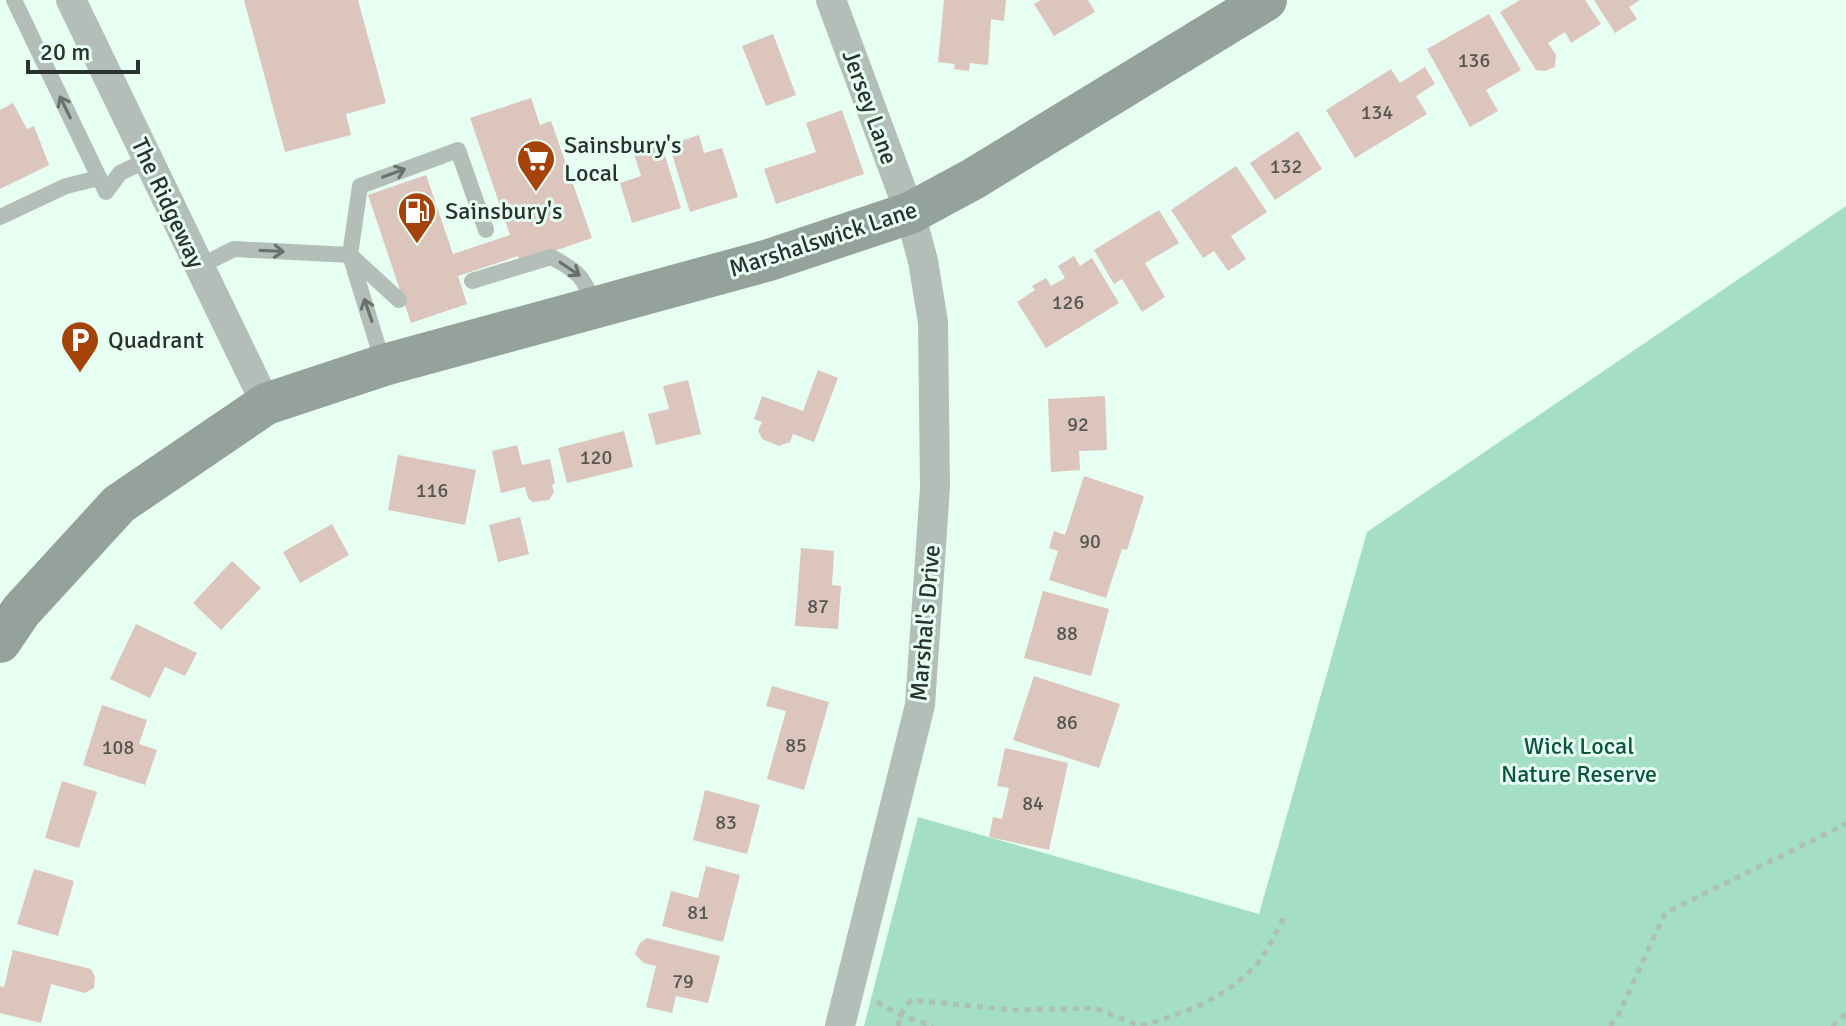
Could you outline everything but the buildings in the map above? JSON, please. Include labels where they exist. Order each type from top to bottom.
[{"type":"street","name":"The Ridgeway","points":[[71,0],[266,404]]},
{"type":"street","name":"Jersey Lane","points":[[831,0],[910,213]]},
{"type":"street","name":"Marshalswick Lane","points":[[0,642],[21,611],[119,504],[266,404],[384,365],[769,260],[910,213],[973,179],[1266,0]]},
{"type":"street","name":"Marshal's Drive","points":[[840,1026],[920,705],[935,487],[933,322],[923,261],[910,213]]},
{"type":"lane","points":[[14,0],[106,192],[120,173],[147,160]]},
{"type":"lane","points":[[384,365],[350,255],[360,186],[458,150],[486,230]]},
{"type":"lane","points":[[0,217],[66,186],[99,178]]},
{"type":"lane","points":[[198,267],[234,249],[350,255],[399,300]]},
{"type":"lane","points":[[472,281],[551,257],[573,268],[585,280],[595,307]]},
{"type":"path","points":[[1610,1026],[1617,1018],[1665,913],[1846,824]]},
{"type":"path","points":[[898,1026],[900,1015],[911,1000],[1013,1010],[1095,1008],[1141,1026],[1190,1011],[1223,992],[1257,964],[1285,916]]},
{"type":"path","points":[[1832,1026],[1846,1014]]},
{"type":"path","points":[[900,1015],[933,1026]]},
{"type":"green space","name":"Wick Local Nature Reserve","points":[[1846,206],[1846,1026],[864,1026],[918,817],[1259,914],[1367,532]]},
{"type":"place","name":"Sainsbury's Local","points":[[536,193]]},
{"type":"place","name":"Sainsbury's","points":[[417,245]]},
{"type":"place","name":"Quadrant","points":[[80,374]]}]
